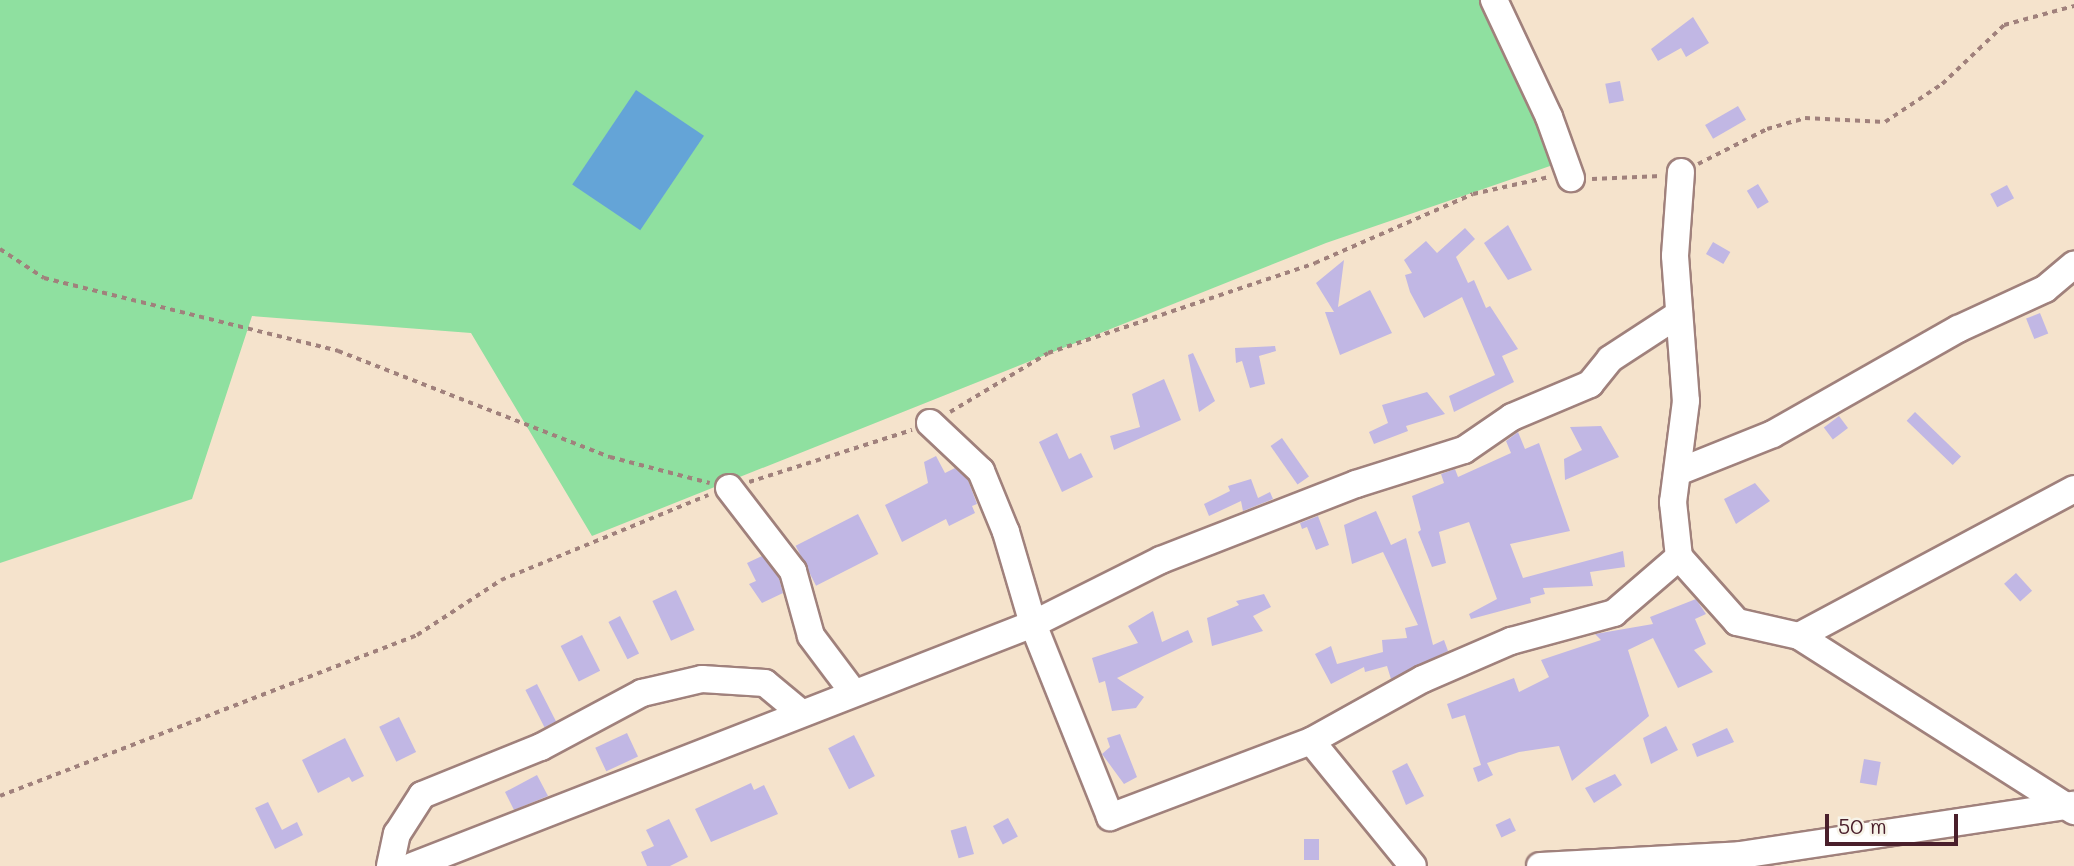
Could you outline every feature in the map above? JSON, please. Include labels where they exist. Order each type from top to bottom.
[{"type":"street","points":[[1494,0],[1549,117],[1571,178]]},
{"type":"street","points":[[1681,172],[1675,256],[1686,401],[1673,502],[1679,557],[1737,622],[1799,636],[2072,807]]},
{"type":"street","points":[[1678,472],[1773,434],[1958,329],[2045,289],[2074,265]]},
{"type":"street","points":[[411,866],[1033,624],[1161,560],[1356,484],[1464,450],[1512,417],[1590,384],[1610,359],[1679,314]]},
{"type":"street","points":[[930,423],[981,471],[1006,532],[1033,624],[1110,817],[1311,741],[1423,679],[1511,641],[1614,613],[1679,557]]},
{"type":"street","points":[[729,488],[793,571],[811,636],[853,692]]},
{"type":"street","points":[[1799,636],[2074,489]]},
{"type":"street","points":[[390,866],[397,834],[422,795],[541,747],[642,694],[702,679],[765,683],[801,713]]},
{"type":"street","points":[[1311,741],[1413,866]]},
{"type":"street","points":[[1547,866],[1741,860],[2072,807]]},
{"type":"path","points":[[0,796],[417,635],[501,580],[729,488],[930,423],[1048,353],[1315,263],[1473,194],[1544,176],[1641,179],[1681,172],[1767,129],[1805,118],[1885,122],[1942,84],[2004,25],[2074,6]]},
{"type":"path","points":[[0,249],[44,278],[338,351],[610,457],[729,488]]},
{"type":"green space","points":[[0,0],[1488,0],[1576,157],[1326,243],[592,536],[471,333],[252,316],[192,499],[0,563]]},
{"type":"water","points":[[636,90],[704,136],[640,230],[572,185]]},
{"type":"building","points":[[1693,17],[1709,43],[1686,57],[1681,48],[1658,61],[1651,49]]},
{"type":"building","points":[[1620,81],[1624,101],[1609,103],[1605,84]]},
{"type":"building","points":[[1738,106],[1746,120],[1713,139],[1705,125]]},
{"type":"building","points":[[1758,184],[1769,202],[1758,209],[1747,191]]},
{"type":"building","points":[[2007,185],[2014,198],[1997,207],[1990,194]]},
{"type":"building","points":[[1508,225],[1532,270],[1508,280],[1484,243]]},
{"type":"building","points":[[1465,228],[1475,239],[1456,257],[1468,283],[1474,280],[1486,308],[1490,306],[1518,349],[1502,356],[1514,382],[1454,412],[1449,396],[1495,375],[1462,297],[1424,318],[1410,292],[1405,275],[1412,273],[1404,260],[1426,241],[1437,253]]},
{"type":"building","points":[[1713,242],[1730,252],[1723,264],[1706,254]]},
{"type":"building","points":[[1344,260],[1338,307],[1370,290],[1392,333],[1340,355],[1325,312],[1334,312],[1316,283]]},
{"type":"building","points":[[2040,313],[2048,333],[2034,339],[2026,319]]},
{"type":"building","points":[[1275,346],[1276,351],[1259,356],[1265,384],[1250,388],[1242,361],[1236,363],[1235,348]]},
{"type":"building","points":[[1193,353],[1215,401],[1199,412],[1188,355]]},
{"type":"building","points":[[1164,379],[1181,420],[1114,450],[1110,436],[1140,427],[1132,394]]},
{"type":"building","points":[[1427,392],[1445,414],[1406,426],[1408,431],[1374,444],[1369,432],[1388,423],[1382,405]]},
{"type":"building","points":[[1915,412],[1961,456],[1953,465],[1907,421]]},
{"type":"building","points":[[1839,416],[1848,428],[1833,439],[1824,427]]},
{"type":"building","points":[[1601,426],[1619,457],[1565,480],[1564,459],[1582,450],[1570,427]]},
{"type":"building","points":[[1518,432],[1525,449],[1539,443],[1570,531],[1510,544],[1523,578],[1623,551],[1625,567],[1590,572],[1593,586],[1543,588],[1545,594],[1530,598],[1531,603],[1471,619],[1469,614],[1497,599],[1469,522],[1439,532],[1446,563],[1432,567],[1418,532],[1421,530],[1412,496],[1444,483],[1441,474],[1455,469],[1458,477],[1511,453],[1506,441]]},
{"type":"building","points":[[1057,433],[1069,459],[1081,453],[1093,477],[1062,492],[1039,442]]},
{"type":"building","points":[[1282,438],[1309,477],[1297,485],[1271,446]]},
{"type":"building","points":[[936,456],[945,473],[955,468],[968,480],[977,504],[972,506],[975,513],[949,526],[946,519],[902,542],[885,505],[928,483],[924,462]]},
{"type":"building","points":[[1251,479],[1258,498],[1270,492],[1273,499],[1243,511],[1241,501],[1209,516],[1204,504],[1230,491],[1228,486]]},
{"type":"building","points":[[1755,483],[1770,501],[1736,524],[1724,499]]},
{"type":"building","points":[[1376,511],[1391,545],[1406,538],[1433,645],[1444,640],[1448,651],[1391,679],[1387,666],[1365,672],[1364,667],[1331,684],[1315,654],[1331,646],[1337,664],[1383,652],[1382,640],[1407,638],[1405,628],[1418,625],[1383,552],[1352,564],[1344,525]]},
{"type":"building","points":[[858,514],[878,554],[816,586],[796,546]]},
{"type":"building","points":[[1318,516],[1329,545],[1316,550],[1307,527],[1302,529],[1300,523]]},
{"type":"building","points":[[762,556],[779,578],[783,593],[762,603],[749,584],[756,581],[747,563]]},
{"type":"building","points":[[2016,573],[2032,591],[2020,602],[2004,584]]},
{"type":"building","points":[[676,590],[695,630],[671,641],[652,601]]},
{"type":"building","points":[[1264,594],[1271,607],[1253,616],[1263,631],[1212,646],[1207,618],[1239,605],[1236,601]]},
{"type":"building","points":[[1696,599],[1706,614],[1695,619],[1706,644],[1694,650],[1713,672],[1678,688],[1653,638],[1628,650],[1649,716],[1572,781],[1559,746],[1519,752],[1487,763],[1493,775],[1478,782],[1473,768],[1481,765],[1465,715],[1452,719],[1447,704],[1514,678],[1519,692],[1549,677],[1541,660],[1601,640],[1595,634],[1653,624],[1650,617]]},
{"type":"building","points":[[1153,611],[1162,642],[1188,630],[1193,642],[1117,678],[1144,697],[1136,708],[1112,711],[1105,681],[1099,683],[1092,658],[1138,643],[1128,626]]},
{"type":"building","points":[[620,616],[639,653],[627,659],[608,622]]},
{"type":"building","points":[[582,635],[600,671],[579,682],[561,646]]},
{"type":"building","points":[[537,684],[556,721],[544,727],[525,690]]},
{"type":"building","points":[[399,717],[416,752],[396,762],[379,727]]},
{"type":"building","points":[[1666,726],[1678,750],[1651,764],[1643,738]]},
{"type":"building","points":[[1727,728],[1734,742],[1697,757],[1692,744]]},
{"type":"building","points":[[627,733],[638,757],[606,771],[595,748]]},
{"type":"building","points":[[1120,734],[1137,777],[1124,784],[1102,754],[1110,747],[1107,738]]},
{"type":"building","points":[[854,735],[875,776],[849,789],[828,748]]},
{"type":"building","points":[[345,738],[364,776],[352,782],[349,777],[318,793],[302,760]]},
{"type":"building","points":[[1864,759],[1881,762],[1877,786],[1860,783]]},
{"type":"building","points":[[1407,763],[1424,796],[1406,805],[1392,771]]},
{"type":"building","points":[[1615,774],[1622,785],[1594,803],[1585,788]]},
{"type":"building","points":[[537,775],[548,796],[514,810],[505,792]]},
{"type":"building","points":[[751,783],[754,790],[764,785],[778,814],[711,842],[695,809]]},
{"type":"building","points":[[268,802],[282,830],[297,822],[303,835],[275,849],[255,808]]},
{"type":"building","points":[[1008,818],[1018,837],[1003,845],[993,826]]},
{"type":"building","points":[[1510,818],[1516,831],[1501,837],[1495,825]]},
{"type":"building","points":[[669,819],[688,857],[670,866],[647,866],[641,852],[654,846],[646,830]]},
{"type":"building","points":[[966,826],[974,854],[959,858],[951,830]]},
{"type":"building","points":[[1304,839],[1319,839],[1319,860],[1304,860]]}]
